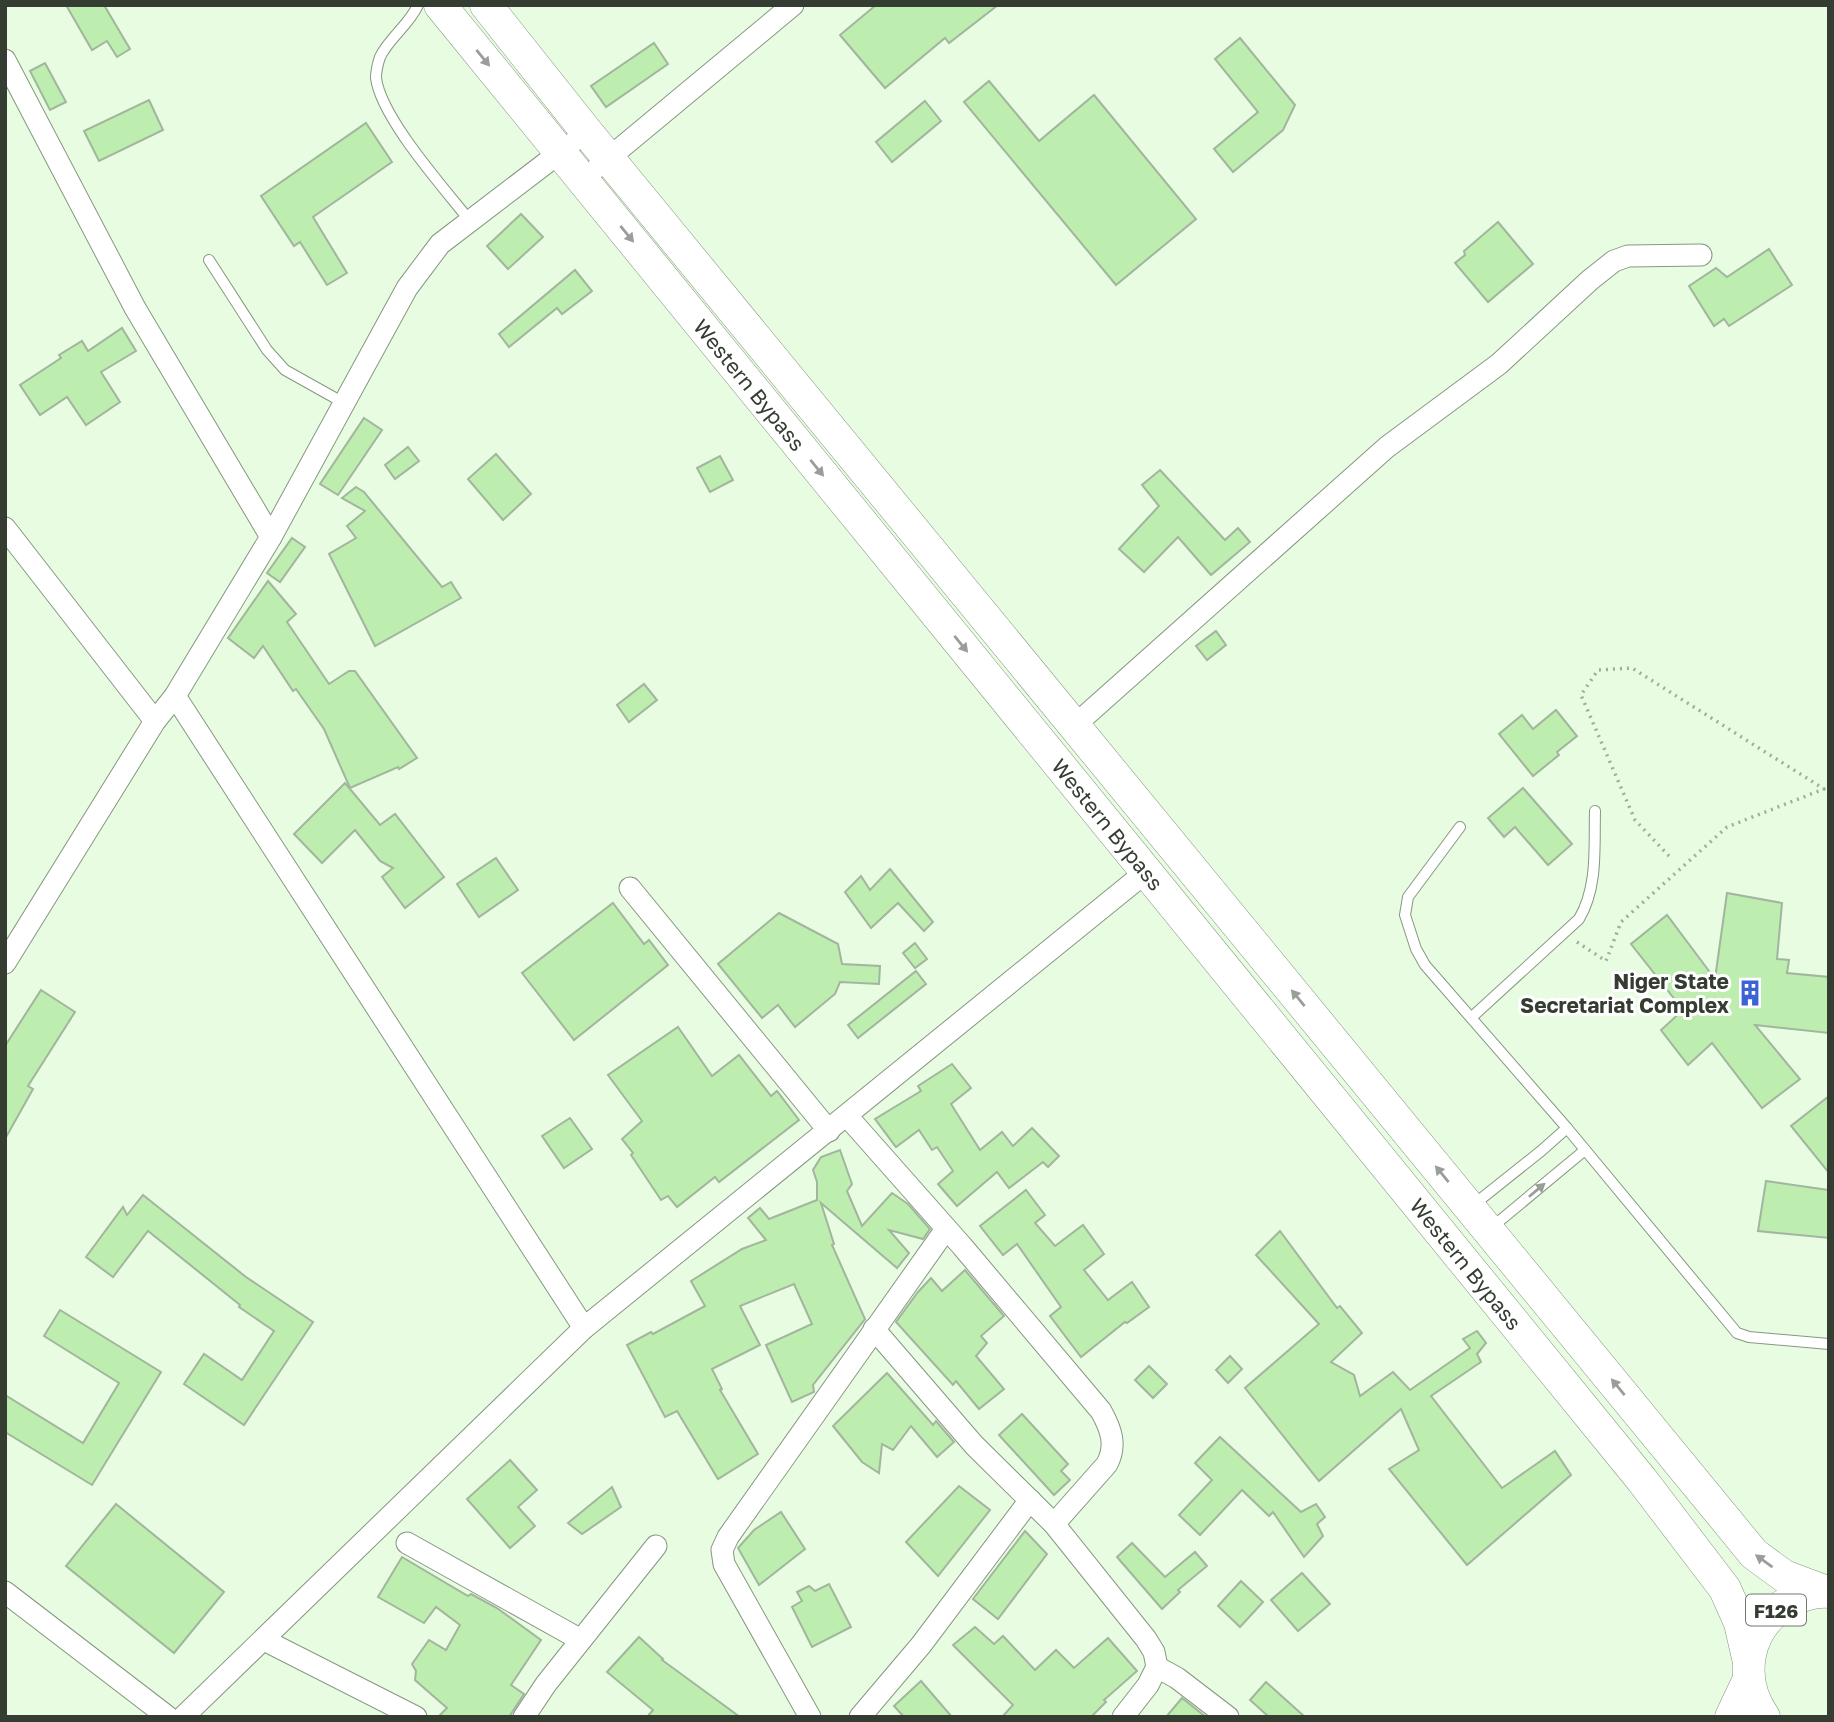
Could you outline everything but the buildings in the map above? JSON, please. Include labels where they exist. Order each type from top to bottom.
[{"type":"main road","name":"Western Bypass","points":[[440,5],[1642,1479],[1725,1589],[1740,1623],[1755,1703],[1764,1717]]},
{"type":"main road","name":"Western Bypass","points":[[486,5],[586,131],[1755,1554],[1784,1576],[1827,1592]]},
{"type":"main road","name":"F126","points":[[1731,1717],[1748,1670],[1757,1632],[1774,1611],[1797,1597],[1827,1592]]},
{"type":"street","points":[[583,181],[780,10]]},
{"type":"street","points":[[5,60],[135,308],[271,537]]},
{"type":"street","points":[[5,963],[155,721],[175,696],[271,537],[407,288],[440,244],[560,154],[586,131]]},
{"type":"street","points":[[1075,725],[1387,447],[1499,364],[1614,261],[1628,256],[1701,255]]},
{"type":"street","points":[[5,528],[155,721]]},
{"type":"street","points":[[175,696],[584,1328]]},
{"type":"street","points":[[183,1717],[584,1328],[1146,872]]},
{"type":"street","points":[[630,888],[829,1130]]},
{"type":"street","points":[[847,1116],[1101,1411],[1110,1427],[1112,1454],[1107,1464],[1054,1524]]},
{"type":"street","points":[[810,1717],[724,1564],[722,1550],[728,1537],[946,1228]]},
{"type":"street","points":[[874,1329],[974,1445],[1054,1524],[1146,1639],[1154,1652],[1157,1667],[1148,1685],[1123,1717]]},
{"type":"street","points":[[860,1717],[921,1645],[1030,1500]]},
{"type":"street","points":[[407,1543],[581,1640]]},
{"type":"street","points":[[524,1717],[656,1546]]},
{"type":"street","points":[[5,1592],[167,1717]]},
{"type":"street","points":[[264,1640],[416,1717]]},
{"type":"street","points":[[1157,1667],[1177,1678],[1228,1717]]},
{"type":"lane","points":[[418,5],[407,25],[380,57],[376,76],[382,98],[409,144],[470,221]]},
{"type":"lane","points":[[209,260],[267,350],[285,370],[344,403]]},
{"type":"lane","points":[[1472,1017],[1579,919],[1588,904],[1593,887],[1595,811]]},
{"type":"lane","points":[[1460,827],[1408,897],[1405,915],[1409,933],[1425,965],[1567,1128],[1737,1333],[1749,1337],[1829,1344]]},
{"type":"lane","points":[[1479,1219],[1541,1151],[1567,1128]]},
{"type":"lane","points":[[1479,1219],[1585,1150]]},
{"type":"path","points":[[1564,933],[1606,961],[1621,922],[1727,827],[1824,789],[1632,668],[1598,670],[1581,695],[1635,820],[1669,856]]},
{"type":"place","name":"Niger State Secretariat Complex","points":[[1750,993]]}]
